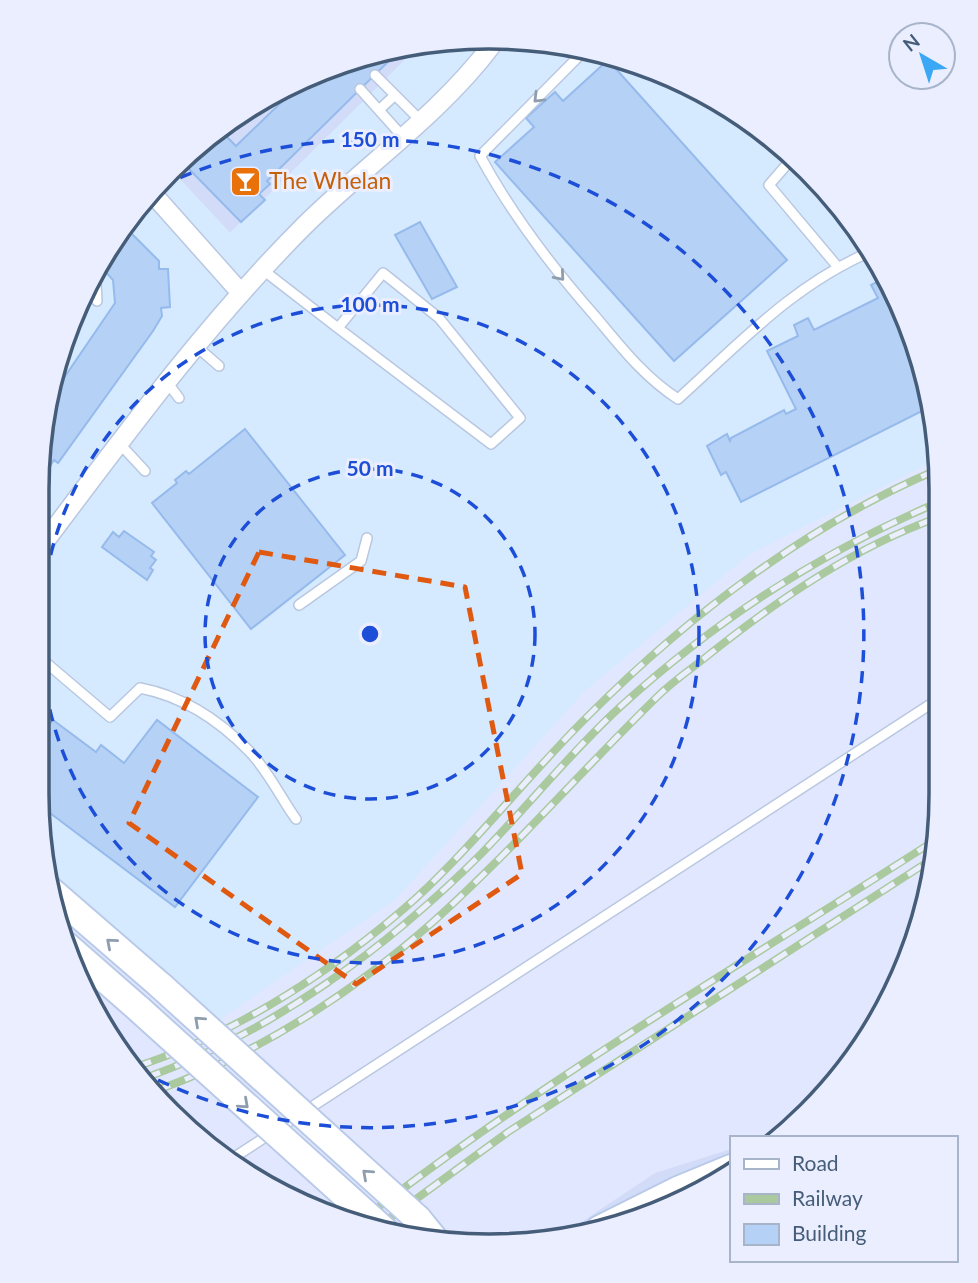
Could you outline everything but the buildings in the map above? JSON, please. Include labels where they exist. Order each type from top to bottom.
[{"type":"main road","points":[[62,900],[161,986],[426,1229]]},
{"type":"main road","points":[[81,959],[370,1217]]},
{"type":"street","points":[[49,536],[166,380],[241,293],[306,224],[422,122],[489,49]]},
{"type":"street","points":[[158,199],[241,293]]},
{"type":"lane","points":[[577,58],[480,156],[502,197],[545,258],[649,380],[678,399],[795,293],[837,266],[862,255]]},
{"type":"lane","points":[[375,75],[422,122]]},
{"type":"lane","points":[[360,89],[404,138]]},
{"type":"lane","points":[[379,110],[395,95]]},
{"type":"lane","points":[[786,165],[769,185],[837,266]]},
{"type":"lane","points":[[263,270],[338,328],[491,444],[520,418],[439,318],[383,273],[338,328]]},
{"type":"lane","points":[[96,290],[97,301]]},
{"type":"lane","points":[[196,346],[219,366]]},
{"type":"lane","points":[[166,380],[179,398]]},
{"type":"lane","points":[[119,443],[145,471]]},
{"type":"lane","points":[[299,605],[361,561],[367,538]]},
{"type":"lane","points":[[49,665],[110,716],[140,688],[168,694],[195,708],[251,753],[296,819]]},
{"type":"lane","points":[[238,1155],[929,705]]},
{"type":"highlighted area","points":[[259,552],[465,587],[522,874],[356,984],[129,823]]},
{"type":"shaded area","points":[[460,50],[518,50],[575,57],[630,72],[684,94],[757,140],[800,178],[838,221],[870,269],[896,321],[921,403],[928,464],[749,555],[586,690],[396,899],[206,1029],[66,914],[64,908],[57,880],[50,823],[49,489],[57,403],[72,348],[94,294],[123,245],[158,199],[178,178],[230,233],[409,56]]},
{"type":"shaded area","points":[[409,56],[230,233],[178,178],[221,140],[294,94],[348,72]]},
{"type":"shaded area","points":[[730,1149],[730,1162],[684,1189],[630,1211],[576,1226],[655,1173]]},
{"type":"railway","points":[[142,1065],[174,1053],[248,1018],[352,950],[438,877],[589,715],[627,678],[709,608],[796,545],[842,517],[928,474]]},
{"type":"railway","points":[[151,1076],[192,1059],[282,1012],[367,954],[445,889],[601,725],[692,646],[730,618],[810,567],[929,507]]},
{"type":"railway","points":[[162,1088],[267,1040],[371,972],[463,894],[677,679],[763,613],[819,576],[877,544],[929,521]]},
{"type":"railway","points":[[367,1217],[427,1171],[570,1072],[926,846]]},
{"type":"railway","points":[[385,1222],[508,1132],[923,865]]},
{"type":"place","name":"The Whelan","points":[[246,181]]}]
